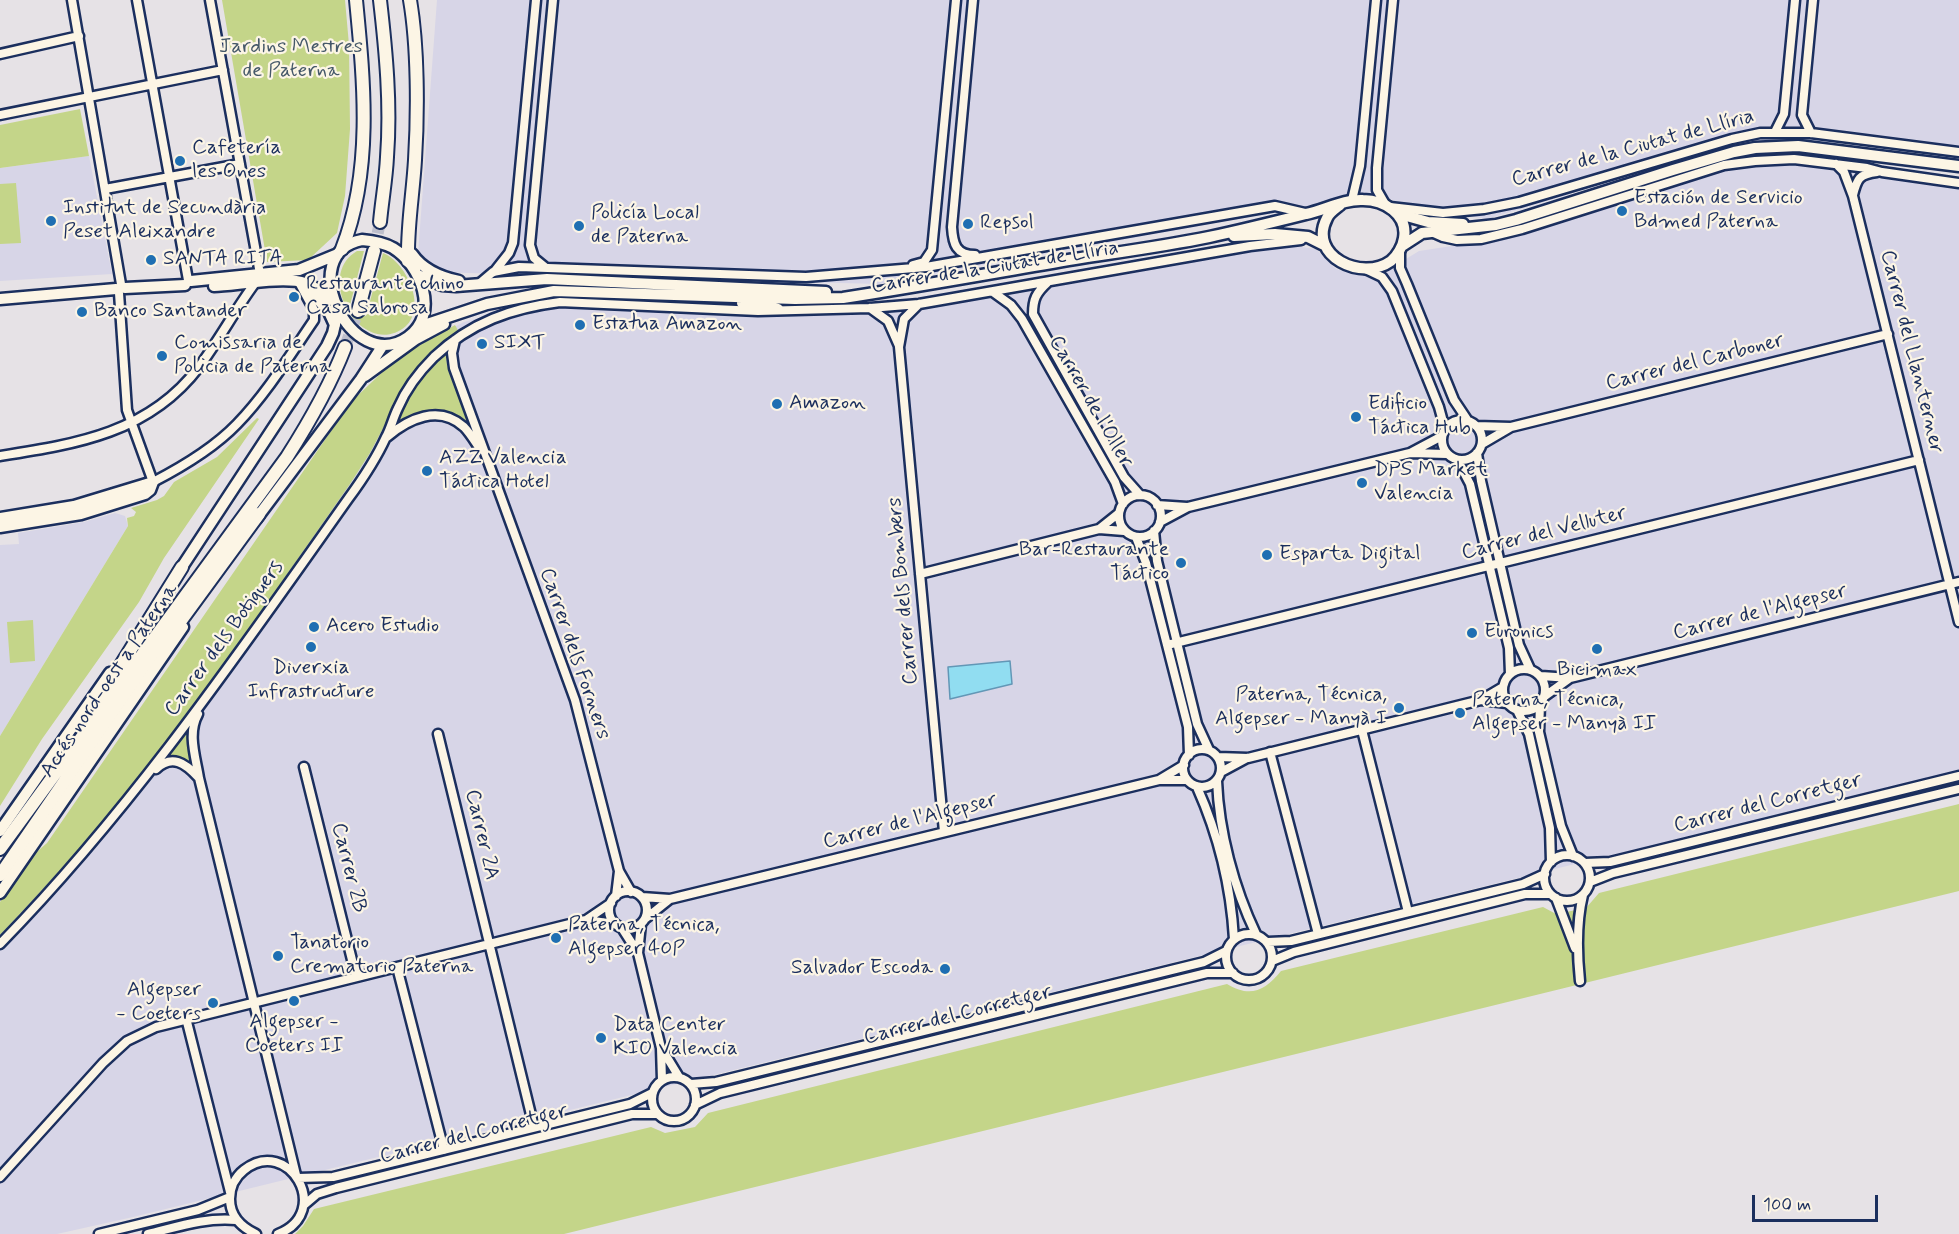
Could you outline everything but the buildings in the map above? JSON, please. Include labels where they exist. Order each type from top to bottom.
[{"type":"main road","points":[[340,252],[353,222],[363,155],[360,44],[356,0]]},
{"type":"main road","points":[[380,0],[388,105],[387,158],[380,222]]},
{"type":"main road","points":[[408,261],[408,230],[415,161],[417,109],[411,4]]},
{"type":"main road","points":[[358,311],[374,251]]},
{"type":"main road","name":"Accés nord-oest a Paterna","points":[[0,875],[255,511],[312,418],[332,380],[345,347]]},
{"type":"main road","name":"Accés nord-oest a Paterna","points":[[0,849],[4,835],[255,511]]},
{"type":"main road","points":[[4,835],[103,693],[182,567]]},
{"type":"street","points":[[0,527],[81,514],[144,494],[150,490],[153,482],[127,410],[120,289],[72,0]]},
{"type":"street","points":[[137,0],[189,283]]},
{"type":"street","points":[[0,456],[58,447],[131,425],[166,401],[192,376],[258,279],[210,0]]},
{"type":"street","points":[[494,273],[509,253],[513,243],[536,0]]},
{"type":"street","points":[[546,267],[534,258],[530,245],[553,0]]},
{"type":"street","points":[[890,271],[924,262],[932,250],[956,0]]},
{"type":"street","points":[[973,0],[952,228],[953,242],[957,250],[966,255],[987,256]]},
{"type":"street","points":[[1352,200],[1360,166],[1376,0]]},
{"type":"street","points":[[1160,522],[1188,507],[1410,453],[1447,454],[1458,460],[1465,460],[1477,453],[1482,444],[1480,431],[1468,421],[1454,400],[1400,268],[1404,236],[1402,223],[1377,190],[1377,168],[1393,0]]},
{"type":"street","points":[[1775,132],[1784,114],[1795,0]]},
{"type":"street","points":[[1811,133],[1802,115],[1813,0]]},
{"type":"street","points":[[0,54],[79,36]]},
{"type":"street","points":[[0,115],[223,70]]},
{"type":"street","name":"Carrer de la Ciutat de Llíria","points":[[1390,208],[1436,213],[1484,209],[1519,202],[1732,139],[1760,133],[1811,133],[1959,152]]},
{"type":"street","name":"Carrer de la Ciutat de Llíria","points":[[1207,237],[1286,235],[1308,237],[1326,248],[1331,255],[1344,264],[1363,268],[1380,266],[1391,260],[1401,248],[1422,234],[1496,225],[1673,170],[1755,148],[1798,146],[1959,166]]},
{"type":"street","name":"Carrer de la Ciutat de Llíria","points":[[1434,233],[1457,240],[1481,238],[1522,229],[1724,165],[1755,160],[1794,159],[1959,183]]},
{"type":"street","points":[[105,189],[240,164]]},
{"type":"street","name":"Carrer del Llanterner","points":[[1836,164],[1844,172],[1853,196],[1919,460],[1954,584],[1959,622]]},
{"type":"street","points":[[1853,196],[1857,181],[1865,174],[1882,172]]},
{"type":"street","points":[[938,192],[955,194]]},
{"type":"street","name":"Carrer de la Ciutat de Llíria","points":[[418,327],[487,304],[554,291],[795,299],[843,298],[1207,237],[1308,214],[1352,200],[1365,200],[1428,222],[1496,225]]},
{"type":"street","points":[[1326,248],[1323,231],[1327,216],[1340,205]]},
{"type":"street","name":"Carrer de la Ciutat de Llíria","points":[[480,283],[494,273],[519,267],[806,277],[890,271],[934,266],[1275,206],[1308,214]]},
{"type":"street","points":[[514,235],[526,239],[531,237]]},
{"type":"street","name":"Carrer de la Ciutat de Llíria","points":[[455,340],[491,318],[535,305],[561,302],[758,310],[870,308],[919,304],[1299,239],[1326,248]]},
{"type":"street","points":[[0,299],[258,279],[307,284],[336,306],[359,335],[383,345],[400,342],[410,336],[418,327],[424,314],[425,300],[418,275],[408,261],[393,248],[372,241],[357,241],[340,252],[299,270],[258,279]]},
{"type":"street","points":[[408,246],[420,264],[429,272],[450,279],[480,283]]},
{"type":"street","points":[[182,567],[327,346],[335,325],[336,306],[331,277],[332,266],[340,252]]},
{"type":"street","points":[[1363,268],[1382,278],[1392,291],[1439,407],[1443,433],[1441,442],[1447,454]]},
{"type":"street","name":"Carrer de la Ciutat de Llíria","points":[[418,275],[442,285],[456,286],[547,279],[821,292],[880,292]]},
{"type":"street","name":"Carrer de l'Oller","points":[[1048,282],[1036,293],[1033,314],[1124,477],[1140,495]]},
{"type":"street","points":[[298,283],[322,303],[335,325]]},
{"type":"street","points":[[0,518],[74,506],[153,482],[211,446],[236,426],[264,392],[314,320],[314,310],[298,283]]},
{"type":"street","name":"Carrer de l'Oller","points":[[993,292],[1011,305],[1022,320],[1115,482],[1123,504]]},
{"type":"street","points":[[650,295],[741,303],[778,309]]},
{"type":"street","name":"Carrer dels Bombers","points":[[919,304],[904,319],[899,347],[944,832]]},
{"type":"street","name":"Carrer dels Bombers","points":[[870,308],[888,321],[899,347]]},
{"type":"street","points":[[361,379],[416,339],[468,311]]},
{"type":"street","name":"Carrer de l'Oller","points":[[1022,320],[1033,314]]},
{"type":"street","name":"Carrer del Carboner","points":[[1476,426],[1511,427],[1888,334]]},
{"type":"street","name":"Carrer dels Botiguers","points":[[0,944],[72,867],[208,696],[350,496],[386,437],[398,407],[417,376],[434,357],[455,340]]},
{"type":"street","name":"Carrer dels Forners","points":[[455,340],[452,353],[454,368],[574,700],[619,871],[631,892]]},
{"type":"street","points":[[0,893],[255,511],[361,379],[383,345]]},
{"type":"street","name":"Carrer dels Forners","points":[[386,437],[417,417],[440,416],[463,426],[483,452]]},
{"type":"street","points":[[1410,453],[1443,433],[1455,421],[1468,421]]},
{"type":"street","name":"Carrer del Carboner","points":[[1482,444],[1511,427]]},
{"type":"street","points":[[1477,453],[1481,481],[1519,645],[1530,669],[1541,676],[1570,678]]},
{"type":"street","points":[[1458,460],[1470,484],[1490,566],[1509,648],[1510,674]]},
{"type":"street","name":"Carrer del Velluter","points":[[1177,643],[1919,460]]},
{"type":"street","points":[[920,574],[1099,529],[1124,531],[1136,537],[1149,535],[1155,531],[1160,522],[1160,510],[1152,500],[1140,495],[1127,500],[1119,513],[1099,529]]},
{"type":"street","points":[[1157,505],[1188,507]]},
{"type":"street","points":[[1119,513],[1124,531]]},
{"type":"street","points":[[1155,531],[1157,561],[1197,724],[1209,750],[1218,757],[1248,758]]},
{"type":"street","points":[[1136,537],[1146,563],[1188,727],[1189,755],[1184,765],[1158,780]]},
{"type":"street","name":"Carrer de l'Algepser","points":[[1570,678],[1954,584]]},
{"type":"street","points":[[1167,645],[1177,643]]},
{"type":"street","points":[[1530,669],[1516,670],[1510,674],[1503,687],[1503,693],[1508,703],[1517,710],[1529,734],[1550,828],[1551,862],[1544,881],[1553,896],[1577,952]]},
{"type":"street","points":[[1541,676],[1546,689],[1540,705],[1539,732],[1561,826],[1573,856]]},
{"type":"street","points":[[1545,696],[1570,678]]},
{"type":"street","points":[[1221,772],[1248,758],[1481,700],[1503,687]]},
{"type":"street","points":[[208,696],[195,720],[193,730],[199,778],[297,1176],[302,1186],[304,1205],[300,1216],[294,1225],[282,1233]]},
{"type":"street","points":[[1481,700],[1508,703]]},
{"type":"street","points":[[1517,710],[1529,711],[1540,705]]},
{"type":"street","points":[[1362,730],[1408,912]]},
{"type":"street","name":"Carrer 2A","points":[[438,734],[534,1127]]},
{"type":"street","points":[[1189,755],[1198,750],[1209,750]]},
{"type":"street","points":[[1270,752],[1318,934]]},
{"type":"street","points":[[1218,757],[1221,772],[1217,781],[1218,810],[1242,905],[1256,934]]},
{"type":"street","points":[[142,781],[168,761],[188,765],[199,778]]},
{"type":"street","points":[[1184,765],[1187,780]]},
{"type":"street","name":"Carrer 2B","points":[[304,767],[356,976]]},
{"type":"street","name":"Carrer del Corretger","points":[[1585,863],[1610,862],[1959,776]]},
{"type":"street","points":[[1158,780],[1187,780],[1197,787],[1209,813],[1232,907],[1234,939]]},
{"type":"street","name":"Carrer de l'Algepser","points":[[670,899],[1158,780]]},
{"type":"street","points":[[1197,787],[1208,787],[1217,781]]},
{"type":"street","name":"Carrer del Corretger","points":[[1590,882],[1624,870],[1959,789]]},
{"type":"street","points":[[1551,862],[1557,858],[1573,856],[1585,863],[1590,875],[1590,882],[1583,895],[1578,915],[1577,952],[1580,981]]},
{"type":"street","name":"Carrer dels Forners","points":[[613,899],[619,871]]},
{"type":"street","points":[[1268,942],[1291,941],[1523,884],[1545,874]]},
{"type":"street","points":[[0,1177],[103,1063],[127,1041],[156,1026],[586,920],[623,892],[631,892],[642,897],[670,899]]},
{"type":"street","points":[[1272,962],[1268,942],[1256,934],[1248,933],[1234,939],[1226,951],[1227,963],[1233,973],[1244,979],[1256,979],[1266,972],[1272,962],[1294,952],[1525,894],[1553,896],[1570,902],[1583,895]]},
{"type":"street","points":[[642,897],[647,911],[638,953],[661,1048],[662,1080]]},
{"type":"street","points":[[613,899],[610,914],[638,953]]},
{"type":"street","points":[[586,920],[635,928],[670,899]]},
{"type":"street","name":"Carrer del Corretger","points":[[691,1084],[716,1082],[1181,968],[1204,962],[1226,951]]},
{"type":"street","points":[[397,967],[444,1150]]},
{"type":"street","name":"Carrer del Corretger","points":[[695,1105],[720,1093],[1207,973],[1233,973]]},
{"type":"street","points":[[186,1018],[230,1195],[230,1205],[236,1220],[244,1228],[256,1234]]},
{"type":"street","points":[[661,1048],[679,1077],[691,1084],[696,1094],[695,1105],[688,1116],[675,1121],[665,1119],[657,1114],[652,1104],[652,1093],[662,1080],[679,1077]]},
{"type":"street","name":"Carrer del Corretger","points":[[297,1176],[333,1177],[630,1104],[652,1093]]},
{"type":"street","name":"Carrer del Corretger","points":[[304,1205],[317,1194],[401,1171],[632,1114],[657,1114]]},
{"type":"street","points":[[99,1234],[198,1210],[230,1195],[234,1182],[241,1172],[257,1163],[275,1162],[297,1176]]},
{"type":"street","points":[[148,1234],[200,1221],[236,1220]]},
{"type":"shaded area","points":[[437,0],[1959,0],[1959,156],[1809,140],[1746,141],[1487,219],[1403,205],[1388,198],[1348,194],[1337,201],[878,284],[431,272],[418,254]]},
{"type":"shaded area","name":"Institut de Secundària Peset Aleixandre","points":[[89,156],[112,274],[0,281],[0,168]]},
{"type":"shaded area","points":[[1762,156],[1800,157],[1959,177],[1959,770],[133,1217],[57,1234],[0,1234],[0,921],[442,333],[464,322],[542,301],[797,307],[895,302],[1256,241],[1316,249],[1336,269],[1368,277],[1419,251],[1472,243],[1725,161]]},
{"type":"shaded area","points":[[115,513],[125,516],[128,526],[0,736],[0,545],[19,544],[18,533],[84,522]]},
{"type":"green space","name":"Jardins Mestres de Paterna","points":[[222,0],[345,0],[349,45],[350,129],[345,196],[337,233],[308,260],[267,262]]},
{"type":"green space","points":[[80,109],[89,156],[0,168],[0,125]]},
{"type":"green space","points":[[16,183],[21,243],[0,244],[0,184]]},
{"type":"green space","points":[[357,251],[364,251],[349,309],[366,316],[383,253],[402,269],[413,292],[414,310],[406,326],[390,334],[374,333],[360,325],[349,312],[342,296],[340,279],[344,263]]},
{"type":"green space","points":[[455,325],[459,332],[400,396],[370,453],[350,484],[187,714],[98,827],[0,935],[0,902],[32,856],[47,843],[351,402],[397,358]]},
{"type":"green space","points":[[446,353],[447,365],[470,425],[434,411],[421,412],[397,421],[404,402],[416,384]]},
{"type":"green space","points":[[257,418],[259,419],[164,558],[139,602],[42,739],[0,806],[0,736],[128,526],[127,518],[134,516],[136,512],[131,508],[164,496],[174,482],[217,457]]},
{"type":"green space","points":[[33,620],[35,661],[10,663],[7,622]]},
{"type":"green space","points":[[187,728],[191,762],[179,757],[166,757]]},
{"type":"green space","points":[[1959,804],[1959,891],[564,1234],[295,1234],[314,1209],[651,1127],[665,1133],[695,1127],[708,1113],[1227,984],[1243,991],[1257,990],[1263,988],[1281,971],[1543,907],[1556,914],[1586,908],[1599,893]]},
{"type":"water","points":[[1010,661],[1012,684],[950,699],[948,667]]},
{"type":"tunnel","points":[[374,251],[380,222]]},
{"type":"tunnel","points":[[345,347],[358,311]]},
{"type":"place","name":"Cafetería les Ones","points":[[180,161]]},
{"type":"place","name":"Estación de Servicio Bdmed Paterna","points":[[1622,211]]},
{"type":"place","name":"Institut de Secundària Peset Aleixandre","points":[[51,221]]},
{"type":"place","name":"Repsol","points":[[968,224]]},
{"type":"place","name":"Policía Local de Paterna","points":[[579,226]]},
{"type":"place","name":"SANTA RITA","points":[[151,260]]},
{"type":"place","name":"Restaurante chino Casa Sabrosa","points":[[294,297]]},
{"type":"place","name":"Banco Santander","points":[[82,312]]},
{"type":"place","name":"Estatua Amazon","points":[[580,325]]},
{"type":"place","name":"SIXT","points":[[482,344]]},
{"type":"place","name":"Comissaria de Policia de Paterna","points":[[162,356]]},
{"type":"place","name":"Amazon","points":[[777,404]]},
{"type":"place","name":"Edificio Táctica Hub","points":[[1356,417]]},
{"type":"place","name":"AZZ Valencia Táctica Hotel","points":[[427,471]]},
{"type":"place","name":"DPS Market Valencia","points":[[1362,483]]},
{"type":"place","name":"Esparta Digital","points":[[1267,555]]},
{"type":"place","name":"Bar-Restaurante Táctico","points":[[1181,563]]},
{"type":"place","name":"Acero Estudio","points":[[314,627]]},
{"type":"place","name":"Euronics","points":[[1472,633]]},
{"type":"place","name":"Diverxia Infrastructure","points":[[311,647]]},
{"type":"place","name":"Bicimax","points":[[1597,649]]},
{"type":"place","name":"Paterna, Técnica, Algepser - Manyà I","points":[[1399,708]]},
{"type":"place","name":"Paterna, Técnica, Algepser - Manyà II","points":[[1460,713]]},
{"type":"place","name":"Paterna, Técnica, Algepser 40P","points":[[556,938]]},
{"type":"place","name":"Tanatorio Crematorio Paterna","points":[[278,956]]},
{"type":"place","name":"Salvador Escoda","points":[[945,969]]},
{"type":"place","name":"Algepser - Coeters II","points":[[294,1001]]},
{"type":"place","name":"Algepser - Coeters","points":[[213,1003]]},
{"type":"place","name":"Data Center KIO Valencia","points":[[601,1038]]}]
